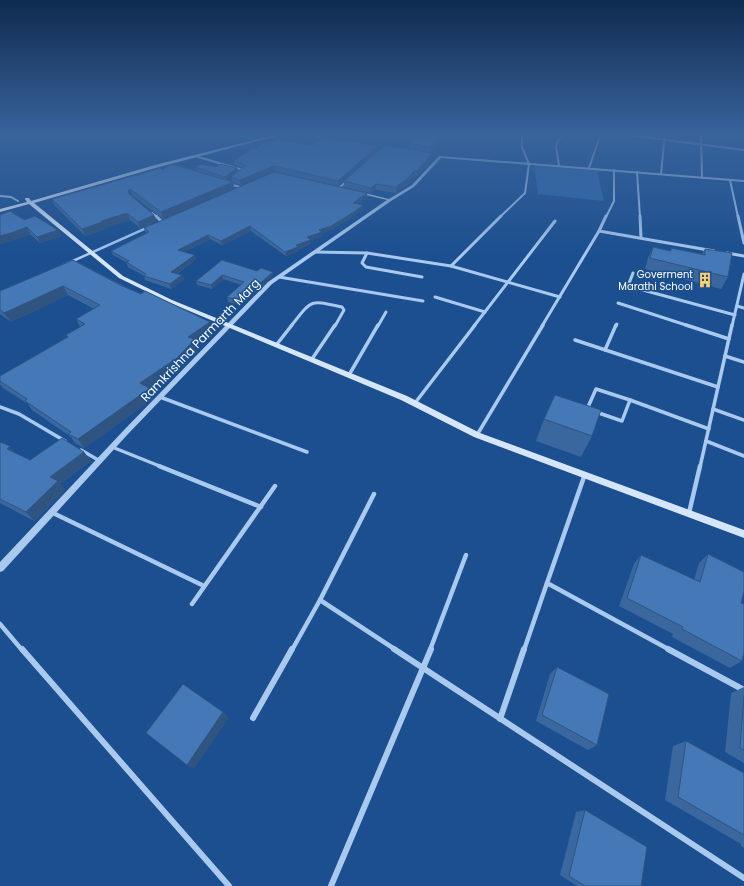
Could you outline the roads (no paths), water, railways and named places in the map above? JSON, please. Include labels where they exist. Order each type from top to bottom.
[{"type":"main road","points":[[0,211],[29,200],[114,174]]},
{"type":"main road","points":[[0,206],[127,174]]},
{"type":"main road","points":[[29,200],[38,210],[121,277],[170,301],[277,344],[415,403],[477,435],[744,534]]},
{"type":"street","name":"Ramkrishna Parmarth Marg","points":[[0,568],[112,447],[270,283],[390,200],[414,186],[424,174]]},
{"type":"street","points":[[451,266],[525,193],[528,174]]},
{"type":"street","points":[[477,435],[599,231],[614,202],[614,174]]},
{"type":"street","points":[[637,174],[641,238]]},
{"type":"street","points":[[665,174],[744,181]]},
{"type":"street","points":[[339,188],[353,175]]},
{"type":"street","points":[[232,178],[226,183],[240,188]]},
{"type":"street","points":[[730,180],[744,243]]},
{"type":"street","points":[[233,191],[247,184]]},
{"type":"street","points":[[332,186],[346,190]]},
{"type":"street","points":[[354,191],[390,200]]},
{"type":"street","points":[[0,196],[11,197],[18,201]]},
{"type":"street","points":[[148,210],[162,222]]},
{"type":"street","points":[[63,265],[169,218]]},
{"type":"street","points":[[415,403],[555,221]]},
{"type":"street","points":[[599,231],[715,251]]},
{"type":"street","points":[[315,252],[367,253],[451,266],[560,297]]},
{"type":"street","points":[[722,252],[744,256]]},
{"type":"street","points":[[367,253],[362,264],[366,267],[422,277]]},
{"type":"street","points":[[634,272],[628,286],[735,315]]},
{"type":"street","points":[[689,513],[744,274]]},
{"type":"street","points":[[279,277],[423,301]]},
{"type":"street","points":[[435,297],[485,312]]},
{"type":"street","points":[[277,344],[309,304],[317,302],[342,307],[344,310],[343,314],[312,359]]},
{"type":"street","points":[[618,303],[729,339]]},
{"type":"street","points":[[737,306],[744,308]]},
{"type":"street","points":[[349,375],[386,312]]},
{"type":"street","points":[[605,350],[617,324]]},
{"type":"street","points":[[575,340],[718,387]]},
{"type":"street","points":[[725,356],[744,362]]},
{"type":"street","points":[[630,400],[622,421],[590,410],[588,407],[596,389],[630,400],[709,429]]},
{"type":"street","points":[[160,397],[307,452]]},
{"type":"street","points":[[0,407],[19,414],[73,445]]},
{"type":"street","points":[[713,409],[744,420]]},
{"type":"street","points":[[706,441],[744,456]]},
{"type":"street","points":[[112,447],[261,507]]},
{"type":"street","points":[[80,449],[100,461]]},
{"type":"street","points":[[500,719],[585,474]]},
{"type":"street","points":[[192,604],[275,486]]},
{"type":"street","points":[[253,718],[320,600],[374,494]]},
{"type":"street","points":[[51,512],[204,586]]},
{"type":"street","points":[[331,886],[423,669],[466,555]]},
{"type":"street","points":[[546,583],[744,690]]},
{"type":"street","points":[[320,600],[423,669],[744,878]]},
{"type":"street","points":[[0,624],[229,886]]},
{"type":"place","name":"Goverment Marathi School","points":[[705,280]]}]
